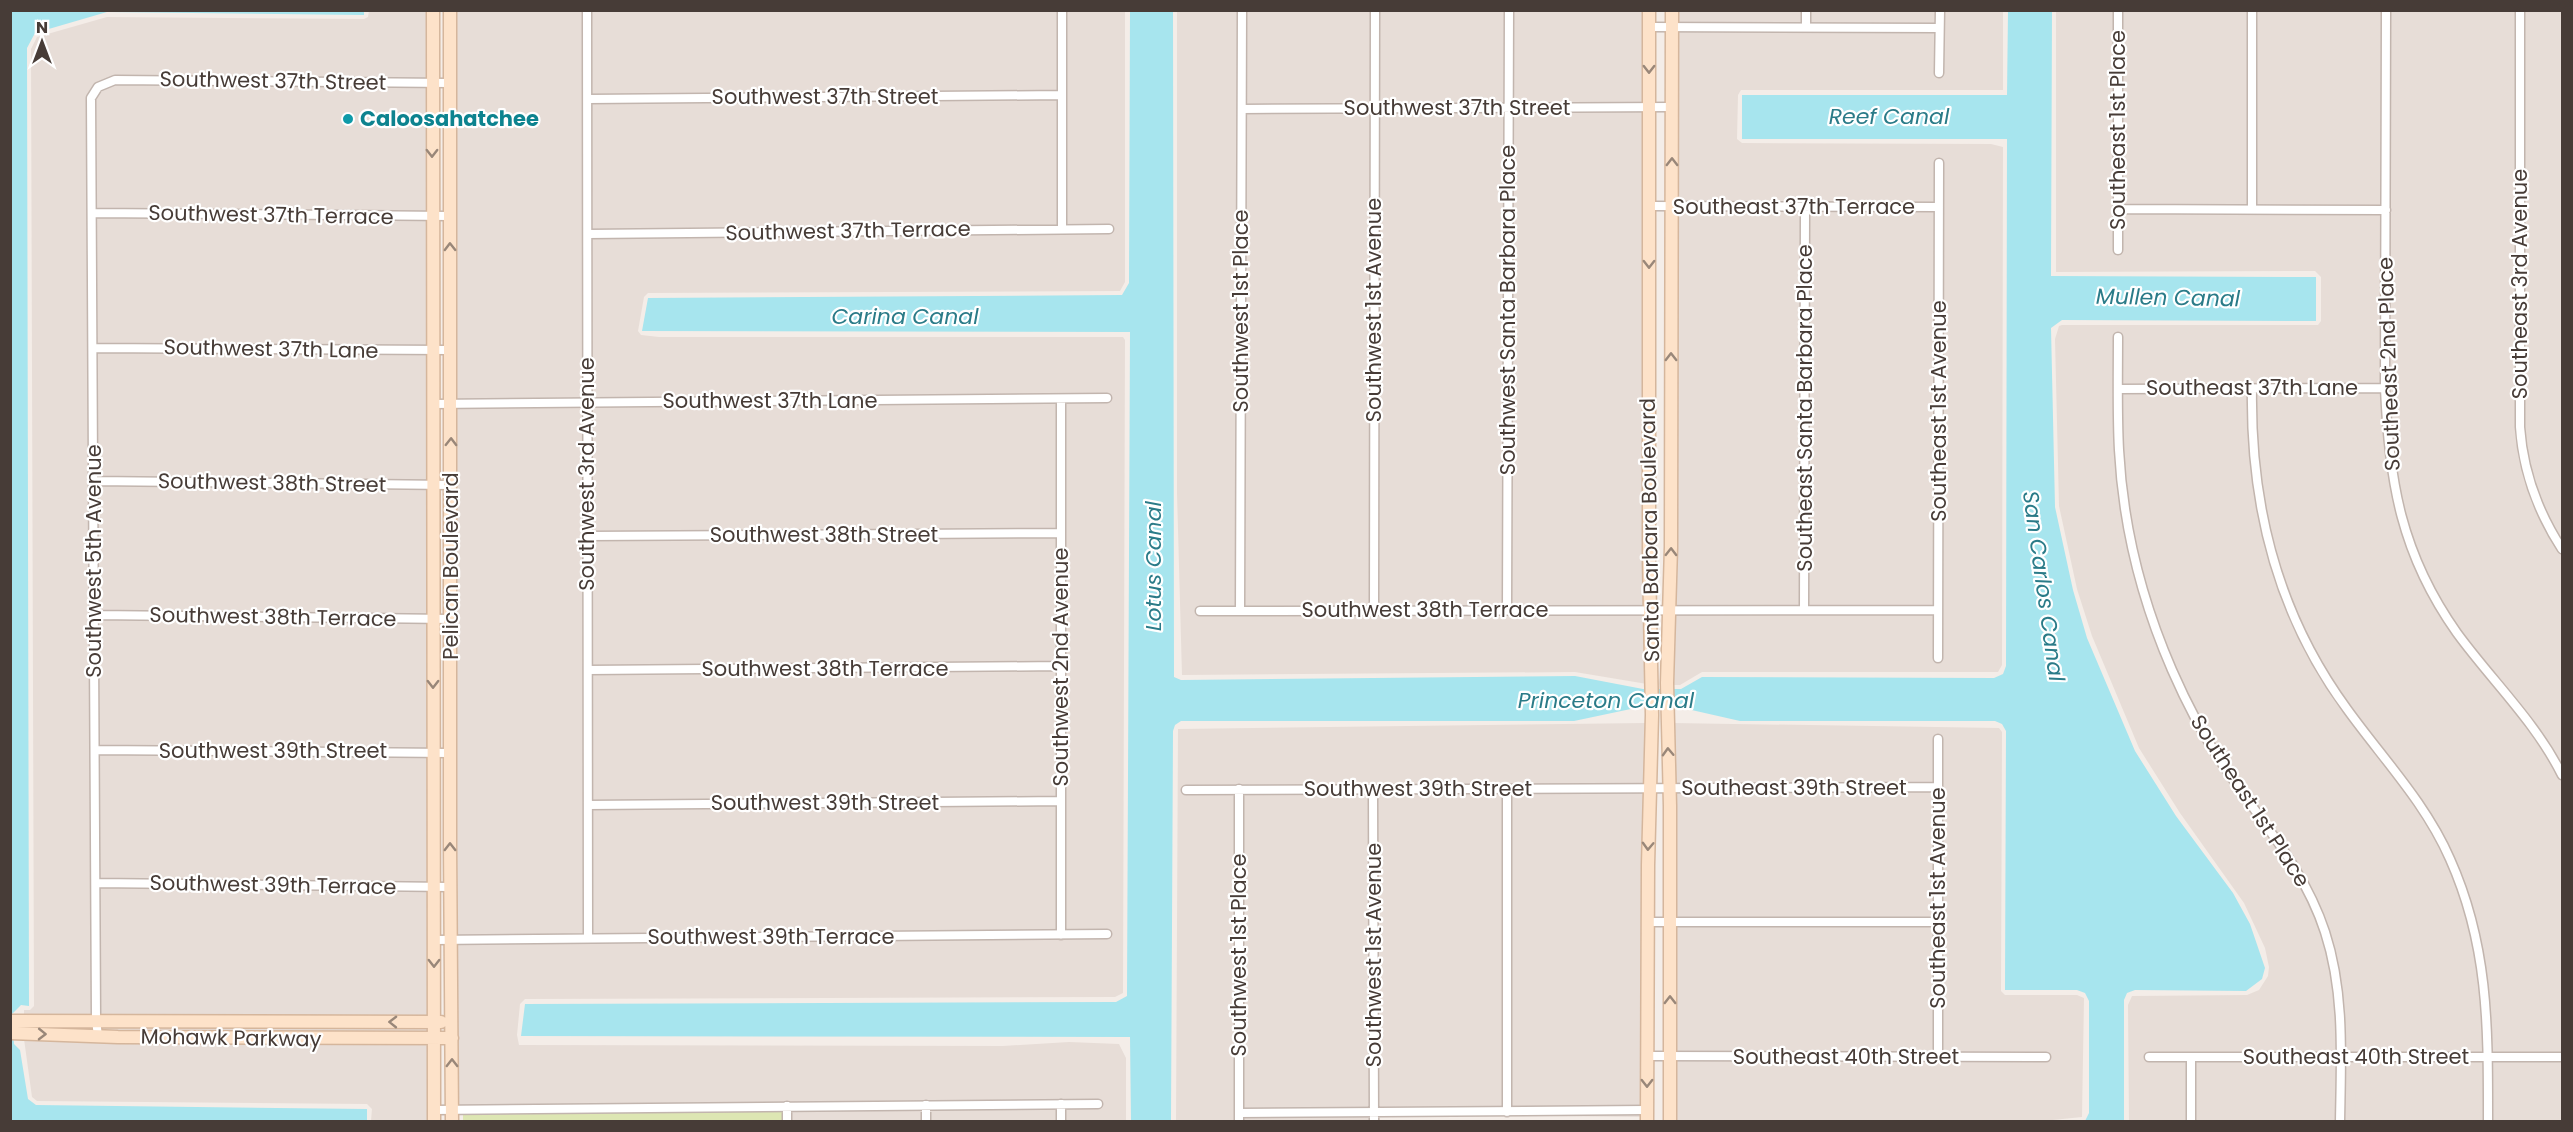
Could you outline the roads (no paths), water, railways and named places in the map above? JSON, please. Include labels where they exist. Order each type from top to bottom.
[{"type":"street","name":"Pelican Boulevard","points":[[433,10],[434,1116]]},
{"type":"street","name":"Pelican Boulevard","points":[[450,10],[452,1116]]},
{"type":"street","name":"Southwest 3rd Avenue","points":[[587,10],[588,938]]},
{"type":"street","points":[[1062,10],[1062,229]]},
{"type":"street","name":"Southwest 1st Place","points":[[1240,611],[1242,10]]},
{"type":"street","name":"Southwest 1st Avenue","points":[[1374,610],[1375,10]]},
{"type":"street","name":"Southwest Santa Barbara Place","points":[[1507,610],[1509,10]]},
{"type":"street","name":"Santa Barbara Boulevard","points":[[1647,1116],[1647,922],[1652,715],[1649,10]]},
{"type":"street","name":"Santa Barbara Boulevard","points":[[1670,1122],[1670,789],[1667,683],[1670,610],[1672,10]]},
{"type":"street","points":[[1806,10],[1806,27]]},
{"type":"street","points":[[1939,73],[1940,10]]},
{"type":"street","name":"Southeast 1st Place","points":[[2118,10],[2118,250]]},
{"type":"street","points":[[2252,10],[2252,208]]},
{"type":"street","name":"Southeast 2nd Place","points":[[2386,10],[2385,388],[2388,445],[2396,499],[2420,569],[2458,635],[2520,708],[2562,775]]},
{"type":"street","name":"Southeast 3rd Avenue","points":[[2520,10],[2520,427],[2532,489],[2541,513],[2562,549]]},
{"type":"street","points":[[1649,27],[1939,28]]},
{"type":"street","name":"Southwest 37th Street","points":[[98,87],[115,80],[450,83]]},
{"type":"street","name":"Southwest 5th Avenue","points":[[98,87],[92,98],[96,1020],[98,1036]]},
{"type":"street","name":"Southwest 37th Street","points":[[588,99],[1062,95]]},
{"type":"street","name":"Southwest 37th Street","points":[[1242,109],[1672,107]]},
{"type":"street","name":"Southeast 1st Avenue","points":[[1938,658],[1939,163]]},
{"type":"street","name":"Southeast 37th Terrace","points":[[1649,206],[1939,207]]},
{"type":"street","name":"Southeast Santa Barbara Place","points":[[1804,610],[1805,207]]},
{"type":"street","points":[[2119,209],[2386,210]]},
{"type":"street","name":"Southwest 37th Terrace","points":[[92,213],[450,216]]},
{"type":"street","name":"Southwest 37th Terrace","points":[[588,234],[1109,229]]},
{"type":"street","name":"Southeast 1st Place","points":[[2118,337],[2119,451],[2126,512],[2135,560],[2153,623],[2171,669],[2202,732],[2221,762],[2282,845],[2318,913],[2336,978],[2341,1057],[2340,1122]]},
{"type":"street","name":"Southwest 37th Lane","points":[[93,348],[450,350]]},
{"type":"street","name":"Southeast 37th Lane","points":[[2118,388],[2385,388]]},
{"type":"street","points":[[2252,388],[2257,485],[2264,529],[2278,578],[2295,619],[2325,676],[2347,709],[2415,797],[2450,859],[2463,892],[2480,949],[2487,1008],[2488,1122]]},
{"type":"street","points":[[1649,395],[1671,395]]},
{"type":"street","name":"Southwest 37th Lane","points":[[433,404],[1107,398]]},
{"type":"street","name":"Southwest 2nd Avenue","points":[[1061,399],[1061,935]]},
{"type":"street","name":"Southwest 38th Street","points":[[94,481],[450,485]]},
{"type":"street","name":"Southwest 38th Street","points":[[588,536],[1061,533]]},
{"type":"street","name":"Southwest 38th Terrace","points":[[1200,611],[1938,610]]},
{"type":"street","name":"Southwest 38th Terrace","points":[[95,615],[451,619]]},
{"type":"street","name":"Southwest 38th Terrace","points":[[588,670],[1061,666]]},
{"type":"street","name":"Southeast 1st Avenue","points":[[1938,739],[1938,1057]]},
{"type":"street","name":"Southwest 39th Street","points":[[95,750],[450,753]]},
{"type":"street","name":"Southwest 39th Street","points":[[1186,790],[1650,788]]},
{"type":"street","name":"Southeast 39th Street","points":[[1650,788],[1938,788]]},
{"type":"street","name":"Southwest 1st Place","points":[[1239,789],[1239,1117]]},
{"type":"street","name":"Southwest 1st Avenue","points":[[1373,789],[1374,1117]]},
{"type":"street","points":[[1507,789],[1507,1112]]},
{"type":"street","name":"Southwest 39th Street","points":[[588,805],[1061,801]]},
{"type":"street","name":"Southwest 39th Terrace","points":[[96,883],[450,887]]},
{"type":"street","points":[[1647,922],[1938,922]]},
{"type":"street","name":"Southwest 39th Terrace","points":[[434,940],[1107,934]]},
{"type":"street","name":"Mohawk Parkway","points":[[10,1033],[74,1028],[96,1020],[452,1022]]},
{"type":"street","name":"Mohawk Parkway","points":[[10,1021],[74,1028],[98,1036],[452,1038]]},
{"type":"street","name":"Southeast 40th Street","points":[[1647,1056],[2046,1057]]},
{"type":"street","name":"Southeast 40th Street","points":[[2149,1057],[2562,1057]]},
{"type":"street","points":[[2191,1057],[2191,1122]]},
{"type":"street","points":[[1061,1104],[1061,1122]]},
{"type":"street","points":[[434,1116],[787,1106],[1098,1104]]},
{"type":"street","points":[[926,1105],[926,1122]]},
{"type":"street","points":[[787,1106],[787,1122]]},
{"type":"street","points":[[1239,1117],[1374,1117],[1507,1112],[1647,1116]]},
{"type":"water","points":[[10,11],[364,11],[364,15],[107,12],[35,33],[27,48],[29,1006],[21,1005],[12,1014],[14,1044],[20,1050],[28,1099],[36,1105],[367,1109],[367,1121],[11,1121]]},
{"type":"water","points":[[1130,11],[1173,11],[1174,677],[1181,680],[1575,676],[1643,689],[1681,689],[1702,677],[1994,678],[2003,674],[2006,666],[2007,139],[1742,139],[1742,95],[2007,95],[2008,11],[2052,11],[2051,276],[2316,277],[2316,321],[2062,320],[2051,328],[2055,507],[2073,590],[2087,638],[2135,751],[2176,816],[2233,893],[2250,924],[2265,968],[2262,979],[2246,991],[2135,990],[2127,993],[2124,1000],[2124,1121],[2085,1121],[2089,1113],[2089,1001],[2085,993],[2077,990],[2005,990],[2006,731],[2002,724],[1995,721],[1740,721],[1674,706],[1645,706],[1574,721],[1181,721],[1175,725],[1173,731],[1171,1121],[1131,1121],[1130,1037],[521,1036],[525,1004],[1116,1002],[1127,996],[1130,332],[642,331],[648,298],[1122,295],[1129,283]]},
{"type":"place","name":"Caloosahatchee","points":[[348,119]]},
{"type":"water label","name":"Reef Canal","points":[[1889,116]]},
{"type":"water label","name":"Mullen Canal","points":[[2168,297]]},
{"type":"water label","name":"Carina Canal","points":[[905,316]]},
{"type":"water label","name":"Lotus Canal","points":[[1153,566]]},
{"type":"water label","name":"San Carlos Canal","points":[[2044,586]]},
{"type":"water label","name":"Princeton Canal","points":[[1606,700]]}]
